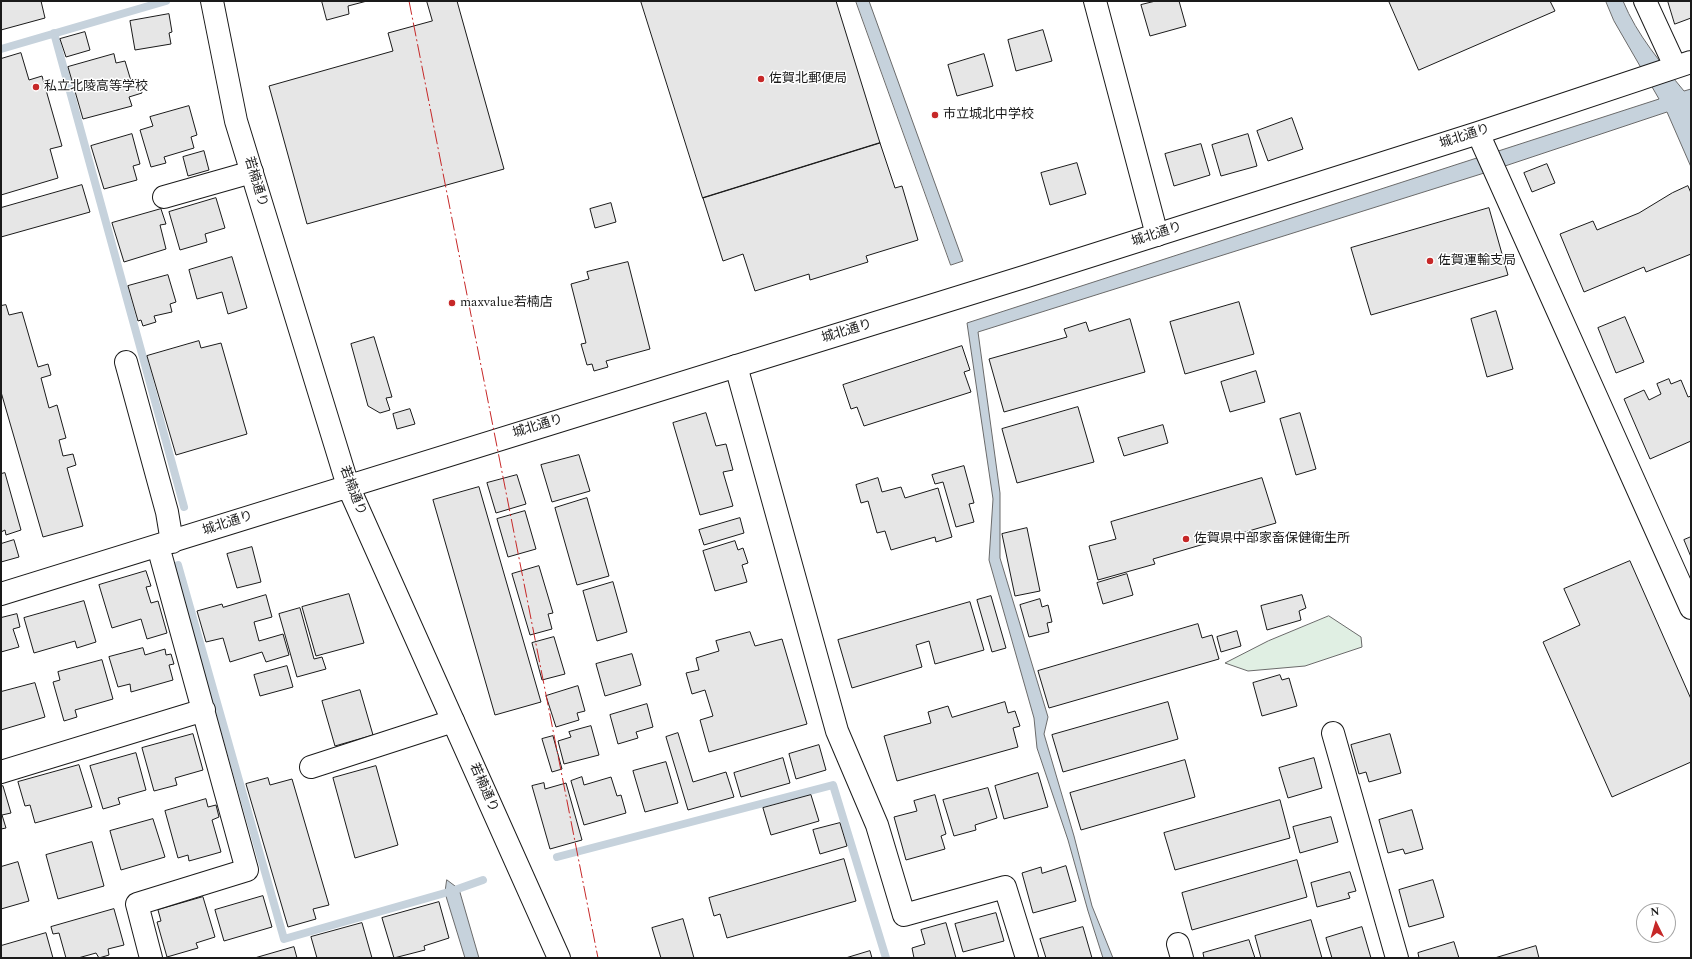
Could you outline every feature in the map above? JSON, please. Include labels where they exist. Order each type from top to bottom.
[{"type":"street","name":"若楠通り","points":[[212,1],[236,121],[348,486],[559,958]]},
{"type":"street","points":[[1095,1],[1157,235]]},
{"type":"street","points":[[1645,1],[1683,64]]},
{"type":"street","name":"城北通り","points":[[1,594],[1157,235],[1482,141],[1640,78],[1683,64]]},
{"type":"street","points":[[1482,141],[1691,608]]},
{"type":"street","points":[[164,197],[252,172]]},
{"type":"street","points":[[126,362],[167,512],[165,544],[204,710],[247,870],[137,904],[151,958]]},
{"type":"street","points":[[736,366],[837,731],[877,825],[904,915],[1005,887],[1027,958]]},
{"type":"street","points":[[1,772],[204,710]]},
{"type":"street","points":[[312,767],[453,721]]},
{"type":"street","points":[[1333,733],[1397,958]]},
{"type":"green space","points":[[1329,616],[1361,637],[1362,647],[1305,666],[1248,671],[1225,663],[1268,641]]},
{"type":"shaded area","points":[[856,1],[869,1],[963,261],[951,265]]},
{"type":"shaded area","points":[[1606,1],[1623,1],[1642,37],[1658,59],[1684,91],[1691,89],[1691,167],[1667,112],[1481,174],[978,332],[1000,493],[1000,558],[1048,717],[1044,734],[1074,836],[1092,906],[1113,958],[1103,958],[1068,840],[1037,748],[1034,718],[989,560],[993,499],[967,323],[1659,99],[1614,21]]},
{"type":"shaded area","points":[[447,880],[459,889],[479,958],[465,958],[445,893]]},
{"type":"building","points":[[1,1],[41,1],[45,18],[1,30]]},
{"type":"building","points":[[322,1],[367,1],[348,6],[349,14],[327,20]]},
{"type":"building","points":[[427,1],[457,1],[504,169],[307,224],[269,86],[393,51],[388,33],[432,21]]},
{"type":"building","points":[[641,1],[836,1],[880,143],[703,198]]},
{"type":"building","points":[[1156,1],[1179,1],[1186,26],[1150,36],[1141,5]]},
{"type":"building","points":[[1389,1],[1550,1],[1555,11],[1419,70]]},
{"type":"building","points":[[1668,1],[1691,1],[1691,18],[1675,24]]},
{"type":"building","points":[[169,14],[172,32],[169,33],[171,44],[135,50],[130,21]]},
{"type":"building","points":[[1043,30],[1052,61],[1016,71],[1008,40]]},
{"type":"building","points":[[85,32],[90,50],[66,57],[60,39]]},
{"type":"building","points":[[21,53],[29,80],[42,76],[62,146],[50,149],[58,178],[1,195],[1,59]]},
{"type":"building","points":[[114,54],[116,63],[125,61],[131,81],[138,79],[142,93],[129,97],[132,106],[83,119],[68,67]]},
{"type":"building","points":[[984,54],[993,86],[957,96],[948,65]]},
{"type":"building","points":[[189,106],[197,135],[191,137],[194,148],[164,157],[166,163],[151,167],[140,130],[153,126],[150,117]]},
{"type":"building","points":[[1292,118],[1303,149],[1268,161],[1257,131]]},
{"type":"building","points":[[132,134],[140,164],[133,166],[137,180],[104,189],[91,146]]},
{"type":"building","points":[[1248,134],[1257,166],[1221,176],[1212,145]]},
{"type":"building","points":[[880,143],[895,188],[902,186],[918,240],[866,256],[868,262],[810,280],[809,274],[755,291],[743,254],[723,261],[703,198]]},
{"type":"building","points":[[1201,144],[1210,175],[1174,186],[1165,154]]},
{"type":"building","points":[[204,151],[209,170],[188,176],[183,157]]},
{"type":"building","points":[[1077,163],[1086,194],[1050,205],[1041,173]]},
{"type":"building","points":[[1547,164],[1555,183],[1532,192],[1524,173]]},
{"type":"building","points":[[82,185],[90,212],[1,237],[1,208]]},
{"type":"building","points":[[1688,186],[1691,193],[1691,254],[1646,272],[1644,267],[1584,292],[1560,234],[1593,221],[1597,230],[1639,213],[1672,193]]},
{"type":"building","points":[[216,198],[225,228],[205,234],[207,242],[180,250],[169,212]]},
{"type":"building","points":[[611,203],[616,222],[595,228],[590,209]]},
{"type":"building","points":[[1489,208],[1508,275],[1371,315],[1351,248]]},
{"type":"building","points":[[161,209],[166,224],[160,225],[166,249],[124,262],[112,223]]},
{"type":"building","points":[[232,257],[247,308],[228,314],[222,292],[197,299],[189,270]]},
{"type":"building","points":[[628,262],[650,349],[606,361],[608,367],[594,371],[592,364],[587,365],[581,344],[586,343],[571,284],[589,279],[587,272]]},
{"type":"building","points":[[168,275],[176,302],[170,304],[172,312],[154,316],[156,322],[143,326],[141,320],[138,321],[128,286]]},
{"type":"building","points":[[1239,302],[1254,354],[1185,374],[1170,322]]},
{"type":"building","points":[[6,305],[9,315],[22,312],[38,367],[48,364],[51,375],[41,378],[49,408],[57,405],[66,438],[59,440],[63,456],[73,454],[76,465],[67,468],[83,526],[43,537],[1,392],[1,306]]},
{"type":"building","points":[[1496,311],[1513,369],[1487,377],[1471,319]]},
{"type":"building","points":[[1625,317],[1644,362],[1616,373],[1598,328]]},
{"type":"building","points":[[1130,319],[1145,372],[1004,412],[989,359],[1067,337],[1064,329],[1086,322],[1089,331]]},
{"type":"building","points":[[374,337],[392,397],[386,398],[390,410],[380,413],[368,406],[351,344]]},
{"type":"building","points":[[199,341],[201,348],[221,343],[247,434],[176,455],[147,356]]},
{"type":"building","points":[[962,346],[970,370],[964,372],[971,392],[864,426],[857,407],[851,409],[843,385]]},
{"type":"building","points":[[1256,371],[1265,402],[1230,412],[1221,382]]},
{"type":"building","points":[[1669,379],[1671,384],[1681,380],[1688,397],[1691,396],[1691,441],[1650,459],[1624,399],[1644,390],[1649,400],[1661,394],[1657,384]]},
{"type":"building","points":[[1078,407],[1094,462],[1017,483],[1002,429]]},
{"type":"building","points":[[410,409],[415,424],[397,429],[393,414]]},
{"type":"building","points":[[706,413],[716,446],[726,444],[733,470],[723,472],[733,506],[700,515],[673,423]]},
{"type":"building","points":[[1300,413],[1316,469],[1296,475],[1280,419]]},
{"type":"building","points":[[1163,425],[1168,443],[1124,456],[1118,438]]},
{"type":"building","points":[[579,455],[590,491],[552,502],[541,465]]},
{"type":"building","points":[[964,466],[974,503],[969,504],[974,522],[956,527],[943,482],[935,484],[932,475]]},
{"type":"building","points":[[5,473],[21,530],[6,535],[5,530],[1,532],[1,474]]},
{"type":"building","points":[[517,475],[526,504],[496,513],[487,483]]},
{"type":"building","points":[[878,478],[882,492],[901,487],[905,498],[938,488],[952,537],[936,542],[935,537],[891,550],[885,531],[877,533],[868,501],[861,503],[856,485]]},
{"type":"building","points":[[1262,478],[1276,523],[1153,559],[1155,564],[1098,580],[1089,546],[1116,539],[1111,522]]},
{"type":"building","points":[[479,487],[541,702],[495,715],[433,500]]},
{"type":"building","points":[[587,498],[609,576],[577,585],[555,508]]},
{"type":"building","points":[[525,511],[536,549],[508,557],[497,519]]},
{"type":"building","points":[[740,518],[744,533],[704,545],[699,530]]},
{"type":"building","points":[[1027,528],[1040,591],[1015,596],[1002,534]]},
{"type":"building","points":[[1691,537],[1691,557],[1684,540]]},
{"type":"building","points":[[14,540],[19,557],[1,562],[1,544]]},
{"type":"building","points":[[735,541],[738,550],[743,548],[748,563],[742,565],[747,582],[715,591],[703,551]]},
{"type":"building","points":[[252,547],[261,582],[237,588],[227,554]]},
{"type":"building","points":[[1630,561],[1691,699],[1691,762],[1612,797],[1543,642],[1580,625],[1564,589]]},
{"type":"building","points":[[539,566],[553,613],[548,614],[552,629],[530,635],[512,574]]},
{"type":"building","points":[[146,571],[151,586],[146,587],[151,603],[158,601],[167,633],[147,639],[141,619],[112,628],[99,585]]},
{"type":"building","points":[[1127,574],[1133,595],[1103,604],[1097,583]]},
{"type":"building","points":[[613,582],[627,632],[597,641],[583,591]]},
{"type":"building","points":[[349,594],[364,643],[316,656],[302,607]]},
{"type":"building","points":[[266,595],[272,617],[254,622],[259,641],[283,634],[289,655],[266,662],[262,652],[230,662],[223,638],[206,642],[197,611],[222,604],[223,607]]},
{"type":"building","points":[[1302,595],[1306,608],[1299,611],[1301,620],[1267,630],[1261,606]]},
{"type":"building","points":[[991,596],[1006,648],[992,652],[977,600]]},
{"type":"building","points":[[1040,599],[1042,607],[1048,605],[1052,622],[1047,623],[1049,632],[1029,637],[1020,605]]},
{"type":"building","points":[[84,601],[96,642],[77,648],[75,641],[34,653],[24,618]]},
{"type":"building","points":[[970,602],[984,650],[935,664],[929,641],[916,645],[922,667],[852,688],[838,640]]},
{"type":"building","points":[[300,608],[314,659],[322,657],[326,669],[297,677],[279,614]]},
{"type":"building","points":[[17,614],[20,627],[13,629],[19,647],[1,652],[1,618]]},
{"type":"building","points":[[1198,624],[1202,638],[1212,635],[1219,659],[1049,708],[1038,671]]},
{"type":"building","points":[[1237,631],[1241,646],[1221,652],[1217,637]]},
{"type":"building","points":[[750,632],[755,646],[782,639],[807,724],[709,752],[700,720],[713,716],[705,690],[692,694],[686,673],[699,670],[696,658],[719,651],[716,641]]},
{"type":"building","points":[[554,637],[565,674],[542,680],[532,643]]},
{"type":"building","points":[[143,648],[145,655],[165,649],[166,655],[171,654],[174,664],[169,665],[173,680],[131,692],[130,684],[118,687],[109,657]]},
{"type":"building","points":[[632,654],[641,685],[605,696],[596,664]]},
{"type":"building","points":[[102,660],[113,699],[75,710],[77,717],[64,721],[53,682],[60,680],[58,672]]},
{"type":"building","points":[[287,666],[293,687],[260,696],[254,675]]},
{"type":"building","points":[[1280,675],[1282,680],[1289,678],[1297,706],[1262,716],[1253,683]]},
{"type":"building","points":[[35,683],[45,717],[1,730],[1,692]]},
{"type":"building","points":[[578,686],[585,711],[577,713],[579,720],[556,727],[546,696]]},
{"type":"building","points":[[360,690],[373,735],[335,746],[322,701]]},
{"type":"building","points":[[1005,702],[1008,713],[1015,711],[1020,726],[1013,728],[1018,747],[897,781],[884,736],[931,723],[928,712],[948,706],[952,717]]},
{"type":"building","points":[[1168,702],[1178,739],[1063,772],[1052,735]]},
{"type":"building","points":[[647,704],[653,727],[636,732],[638,738],[618,744],[610,715]]},
{"type":"building","points":[[591,726],[599,755],[564,764],[558,741],[571,737],[569,732]]},
{"type":"building","points":[[678,733],[693,782],[726,772],[734,797],[688,810],[666,737]]},
{"type":"building","points":[[193,734],[203,770],[175,778],[177,785],[154,791],[142,748]]},
{"type":"building","points":[[1390,734],[1401,773],[1369,782],[1366,772],[1359,774],[1351,745]]},
{"type":"building","points":[[553,736],[562,769],[552,772],[542,739]]},
{"type":"building","points":[[819,745],[826,770],[796,779],[789,754]]},
{"type":"building","points":[[136,753],[146,790],[118,798],[120,804],[103,809],[90,766]]},
{"type":"building","points":[[783,758],[790,783],[741,797],[734,773]]},
{"type":"building","points":[[1314,758],[1322,788],[1288,798],[1279,768]]},
{"type":"building","points":[[1185,760],[1195,797],[1081,830],[1070,793]]},
{"type":"building","points":[[666,762],[678,803],[645,812],[633,771]]},
{"type":"building","points":[[79,765],[92,807],[35,823],[30,805],[25,806],[18,782]]},
{"type":"building","points":[[376,766],[398,845],[355,858],[333,778]]},
{"type":"building","points":[[1038,773],[1048,807],[1004,819],[995,786]]},
{"type":"building","points":[[582,777],[584,785],[611,777],[617,796],[621,795],[626,813],[584,825],[571,781]]},
{"type":"building","points":[[268,778],[270,785],[292,779],[329,905],[313,909],[316,919],[288,927],[246,784]]},
{"type":"building","points":[[544,783],[545,789],[566,783],[582,840],[550,849],[532,786]]},
{"type":"building","points":[[3,786],[11,813],[2,815],[6,828],[1,829],[1,787]]},
{"type":"building","points":[[988,788],[997,818],[975,825],[976,830],[954,836],[943,800]]},
{"type":"building","points":[[811,795],[819,821],[771,835],[763,808]]},
{"type":"building","points":[[935,795],[946,834],[941,836],[945,849],[906,860],[894,817],[917,811],[914,801]]},
{"type":"building","points":[[206,799],[208,807],[216,805],[219,817],[212,820],[221,852],[189,861],[188,855],[178,858],[165,811]]},
{"type":"building","points":[[1280,800],[1290,838],[1175,870],[1164,833]]},
{"type":"building","points":[[1412,810],[1423,849],[1405,854],[1403,849],[1388,853],[1379,820]]},
{"type":"building","points":[[1331,817],[1338,842],[1300,853],[1293,827]]},
{"type":"building","points":[[153,819],[165,857],[121,870],[110,831]]},
{"type":"building","points":[[840,823],[847,846],[820,854],[813,830]]},
{"type":"building","points":[[92,842],[104,886],[58,899],[46,855]]},
{"type":"building","points":[[844,859],[856,901],[727,938],[720,914],[714,916],[709,898]]},
{"type":"building","points":[[1297,860],[1307,897],[1192,930],[1182,893]]},
{"type":"building","points":[[18,862],[29,901],[1,909],[1,867]]},
{"type":"building","points":[[1066,866],[1076,901],[1033,913],[1022,873],[1041,867],[1042,873]]},
{"type":"building","points":[[1350,872],[1356,891],[1348,893],[1350,898],[1317,907],[1311,883]]},
{"type":"building","points":[[1433,880],[1444,917],[1409,927],[1399,890]]},
{"type":"building","points":[[263,896],[272,927],[224,941],[215,910]]},
{"type":"building","points":[[203,897],[215,937],[196,943],[198,948],[167,957],[157,922],[161,921],[158,910]]},
{"type":"building","points":[[439,902],[449,938],[424,946],[425,950],[394,958],[382,918]]},
{"type":"building","points":[[114,909],[124,945],[108,949],[109,955],[99,958],[96,953],[78,958],[66,958],[59,933],[53,934],[51,927]]},
{"type":"building","points":[[996,913],[1004,941],[963,952],[955,924]]},
{"type":"building","points":[[683,919],[694,958],[661,958],[652,928]]},
{"type":"building","points":[[1311,920],[1322,958],[1261,958],[1255,936]]},
{"type":"building","points":[[362,923],[372,958],[317,958],[311,937]]},
{"type":"building","points":[[946,923],[956,958],[914,958],[912,948],[925,944],[921,930]]},
{"type":"building","points":[[1083,927],[1092,958],[1046,958],[1040,939]]},
{"type":"building","points":[[1362,927],[1371,958],[1332,958],[1326,938]]},
{"type":"building","points":[[46,933],[53,958],[1,958],[1,946]]},
{"type":"building","points":[[1249,940],[1255,958],[1204,958],[1203,953]]},
{"type":"building","points":[[1454,942],[1459,958],[1419,958],[1418,953]]},
{"type":"building","points":[[1536,946],[1539,958],[1495,958]]},
{"type":"building","points":[[294,947],[297,958],[255,958]]},
{"type":"building","points":[[870,951],[872,958],[846,958]]},
{"type":"waterway","points":[[1,49],[166,1]]},
{"type":"waterway","points":[[54,33],[184,507]]},
{"type":"waterway","points":[[178,565],[284,939],[452,891],[483,880]]},
{"type":"waterway","points":[[557,857],[833,785],[886,958]]},
{"type":"power","points":[[409,1],[598,958]]},
{"type":"place","name":"佐賀北郵便局","points":[[761,79]]},
{"type":"place","name":"私立北陵高等学校","points":[[36,87]]},
{"type":"place","name":"市立城北中学校","points":[[935,115]]},
{"type":"place","name":"佐賀運輸支局","points":[[1430,261]]},
{"type":"place","name":"maxvalue若楠店","points":[[452,303]]},
{"type":"place","name":"佐賀県中部家畜保健衛生所","points":[[1186,539]]}]
